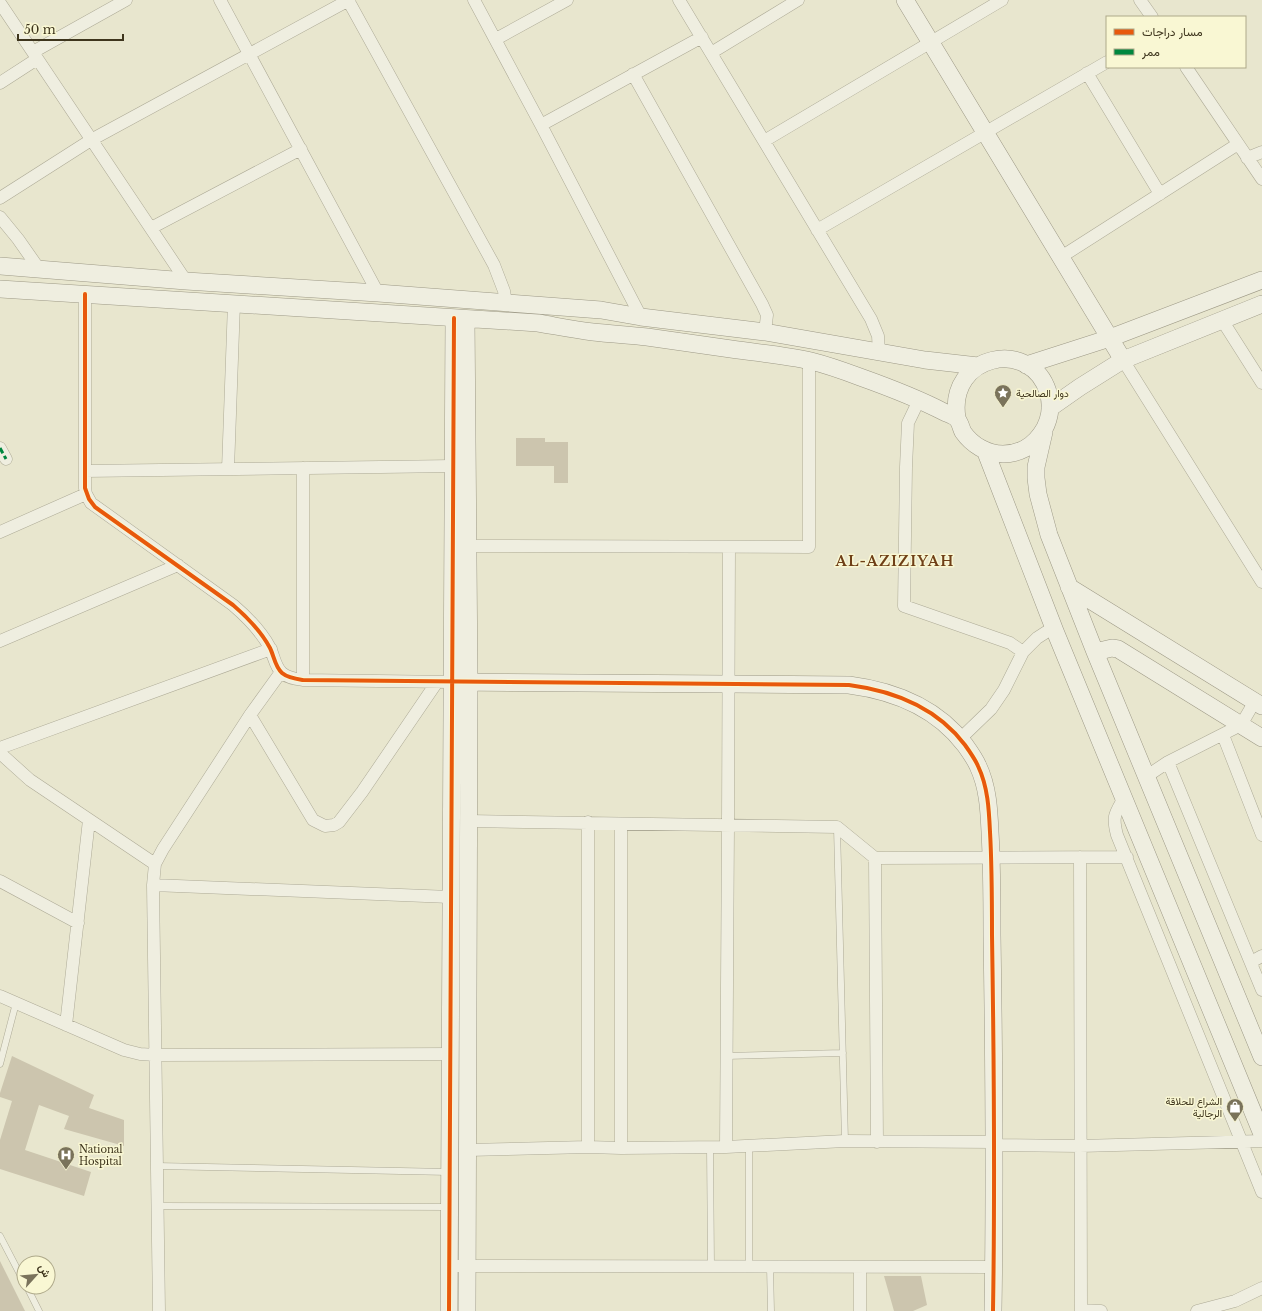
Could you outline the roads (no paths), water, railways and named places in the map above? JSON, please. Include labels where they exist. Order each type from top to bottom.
[{"type":"street","points":[[0,83],[35,56],[126,0]]},
{"type":"street","points":[[220,0],[378,293]]},
{"type":"street","points":[[0,198],[91,140],[349,0],[494,265],[504,291],[506,303]]},
{"type":"street","points":[[474,0],[542,125],[641,317]]},
{"type":"street","points":[[496,40],[567,0]]},
{"type":"street","points":[[679,0],[871,319],[878,336],[879,352]]},
{"type":"street","points":[[711,53],[798,0]]},
{"type":"street","points":[[906,0],[1123,360],[1262,582]]},
{"type":"street","points":[[764,141],[1002,0]]},
{"type":"street","points":[[1140,0],[1151,16]]},
{"type":"street","points":[[0,3],[186,281]]},
{"type":"street","points":[[542,125],[702,36]]},
{"type":"street","points":[[817,230],[1106,63]]},
{"type":"street","points":[[1187,68],[1262,179]]},
{"type":"street","points":[[633,74],[762,304],[767,316],[765,332]]},
{"type":"street","points":[[1087,74],[1160,194]]},
{"type":"street","points":[[1061,257],[1238,144]]},
{"type":"street","points":[[150,228],[300,149]]},
{"type":"street","points":[[1247,158],[1262,152]]},
{"type":"street","points":[[0,217],[18,239],[39,269]]},
{"type":"street","points":[[0,266],[186,281],[378,293],[601,310],[641,317],[765,332],[925,360],[978,366]]},
{"type":"street","points":[[1026,365],[1110,338],[1262,280]]},
{"type":"street","points":[[0,289],[538,323],[591,332],[648,337],[810,361],[845,372],[919,400],[957,418]]},
{"type":"street","points":[[85,294],[86,494],[95,507],[178,565],[247,617],[258,629],[271,649],[277,666],[281,672],[291,678],[303,680],[445,682],[849,685],[871,688],[889,693],[924,708],[943,722],[960,739],[978,766],[984,780],[988,799],[992,858],[995,1144],[994,1311]]},
{"type":"street","points":[[228,469],[234,303]]},
{"type":"street","points":[[1050,408],[1123,360],[1262,304]]},
{"type":"street","points":[[449,1311],[451,1054],[450,897],[445,682],[460,319]]},
{"type":"street","points":[[460,319],[468,546],[469,682],[469,820],[467,897],[467,1311]]},
{"type":"street","points":[[1222,320],[1262,383]]},
{"type":"street","points":[[1002,359],[1026,365],[1040,376],[1049,396],[1049,419],[1045,428],[1032,444],[1014,453],[1004,454],[984,450],[967,438],[957,418],[956,398],[963,380],[978,366],[989,361],[1002,359]]},
{"type":"street","points":[[468,546],[808,547],[810,361]]},
{"type":"street","points":[[919,400],[908,423],[904,606],[1010,643],[1023,652]]},
{"type":"street","points":[[1045,428],[1036,467],[1038,494],[1049,535],[1095,652],[1262,1057]]},
{"type":"street","points":[[984,450],[1054,627],[1262,1134]]},
{"type":"street","points":[[85,471],[453,466]]},
{"type":"street","points":[[303,468],[303,680]]},
{"type":"street","points":[[0,532],[86,494]]},
{"type":"street","points":[[726,1147],[729,684],[728,547]]},
{"type":"street","points":[[0,641],[178,565]]},
{"type":"street","points":[[1069,587],[1258,704],[1241,725],[1168,762],[1147,776]]},
{"type":"street","points":[[960,739],[992,709],[1004,690],[1023,652],[1037,638],[1054,627]]},
{"type":"street","points":[[1095,652],[1108,648],[1118,649],[1262,738]]},
{"type":"street","points":[[0,748],[271,649]]},
{"type":"street","points":[[159,1311],[155,864],[163,849],[250,715],[281,672]]},
{"type":"street","points":[[250,715],[313,820],[320,824],[329,826],[339,822],[445,682]]},
{"type":"street","points":[[1223,735],[1262,834]]},
{"type":"street","points":[[0,753],[30,780],[155,864]]},
{"type":"street","points":[[1168,762],[1262,990]]},
{"type":"street","points":[[1124,798],[1115,815],[1114,823],[1117,835],[1262,1192]]},
{"type":"street","points":[[66,1025],[89,820]]},
{"type":"street","points":[[469,820],[621,824],[837,826],[875,858],[1127,857]]},
{"type":"street","points":[[588,822],[588,1147]]},
{"type":"street","points":[[621,824],[621,1148]]},
{"type":"street","points":[[1080,857],[1081,1310],[1101,1311]]},
{"type":"street","points":[[875,858],[877,1142]]},
{"type":"street","points":[[0,881],[78,923]]},
{"type":"street","points":[[154,885],[450,897]]},
{"type":"street","points":[[1251,962],[1262,956]]},
{"type":"street","points":[[0,996],[124,1050],[140,1054],[451,1054]]},
{"type":"street","points":[[468,1150],[588,1147],[726,1147],[845,1141],[1080,1146],[1262,1141]]},
{"type":"street","points":[[449,1266],[994,1267]]},
{"type":"street","points":[[860,1267],[860,1311]]},
{"type":"street","points":[[1197,1311],[1235,1301],[1262,1288]]},
{"type":"lane","points":[[837,826],[845,1141]]},
{"type":"lane","points":[[0,1064],[16,1003]]},
{"type":"lane","points":[[726,1056],[843,1053]]},
{"type":"lane","points":[[749,1146],[749,1267]]},
{"type":"lane","points":[[710,1147],[711,1266]]},
{"type":"lane","points":[[157,1166],[450,1172]]},
{"type":"lane","points":[[158,1206],[450,1208]]},
{"type":"lane","points":[[0,1236],[16,1267]]},
{"type":"lane","points":[[770,1267],[770,1311]]},
{"type":"lane","points":[[31,1295],[39,1311]]},
{"type":"place","name":"دوار الصالحية","points":[[1003,408]]},
{"type":"place","name":"الشراع للحلاقة الرجالية","points":[[1235,1122]]},
{"type":"place","name":"National Hospital","points":[[66,1170]]},
{"type":"district","name":"AL-AZIZIYAH","points":[[895,561]]}]
